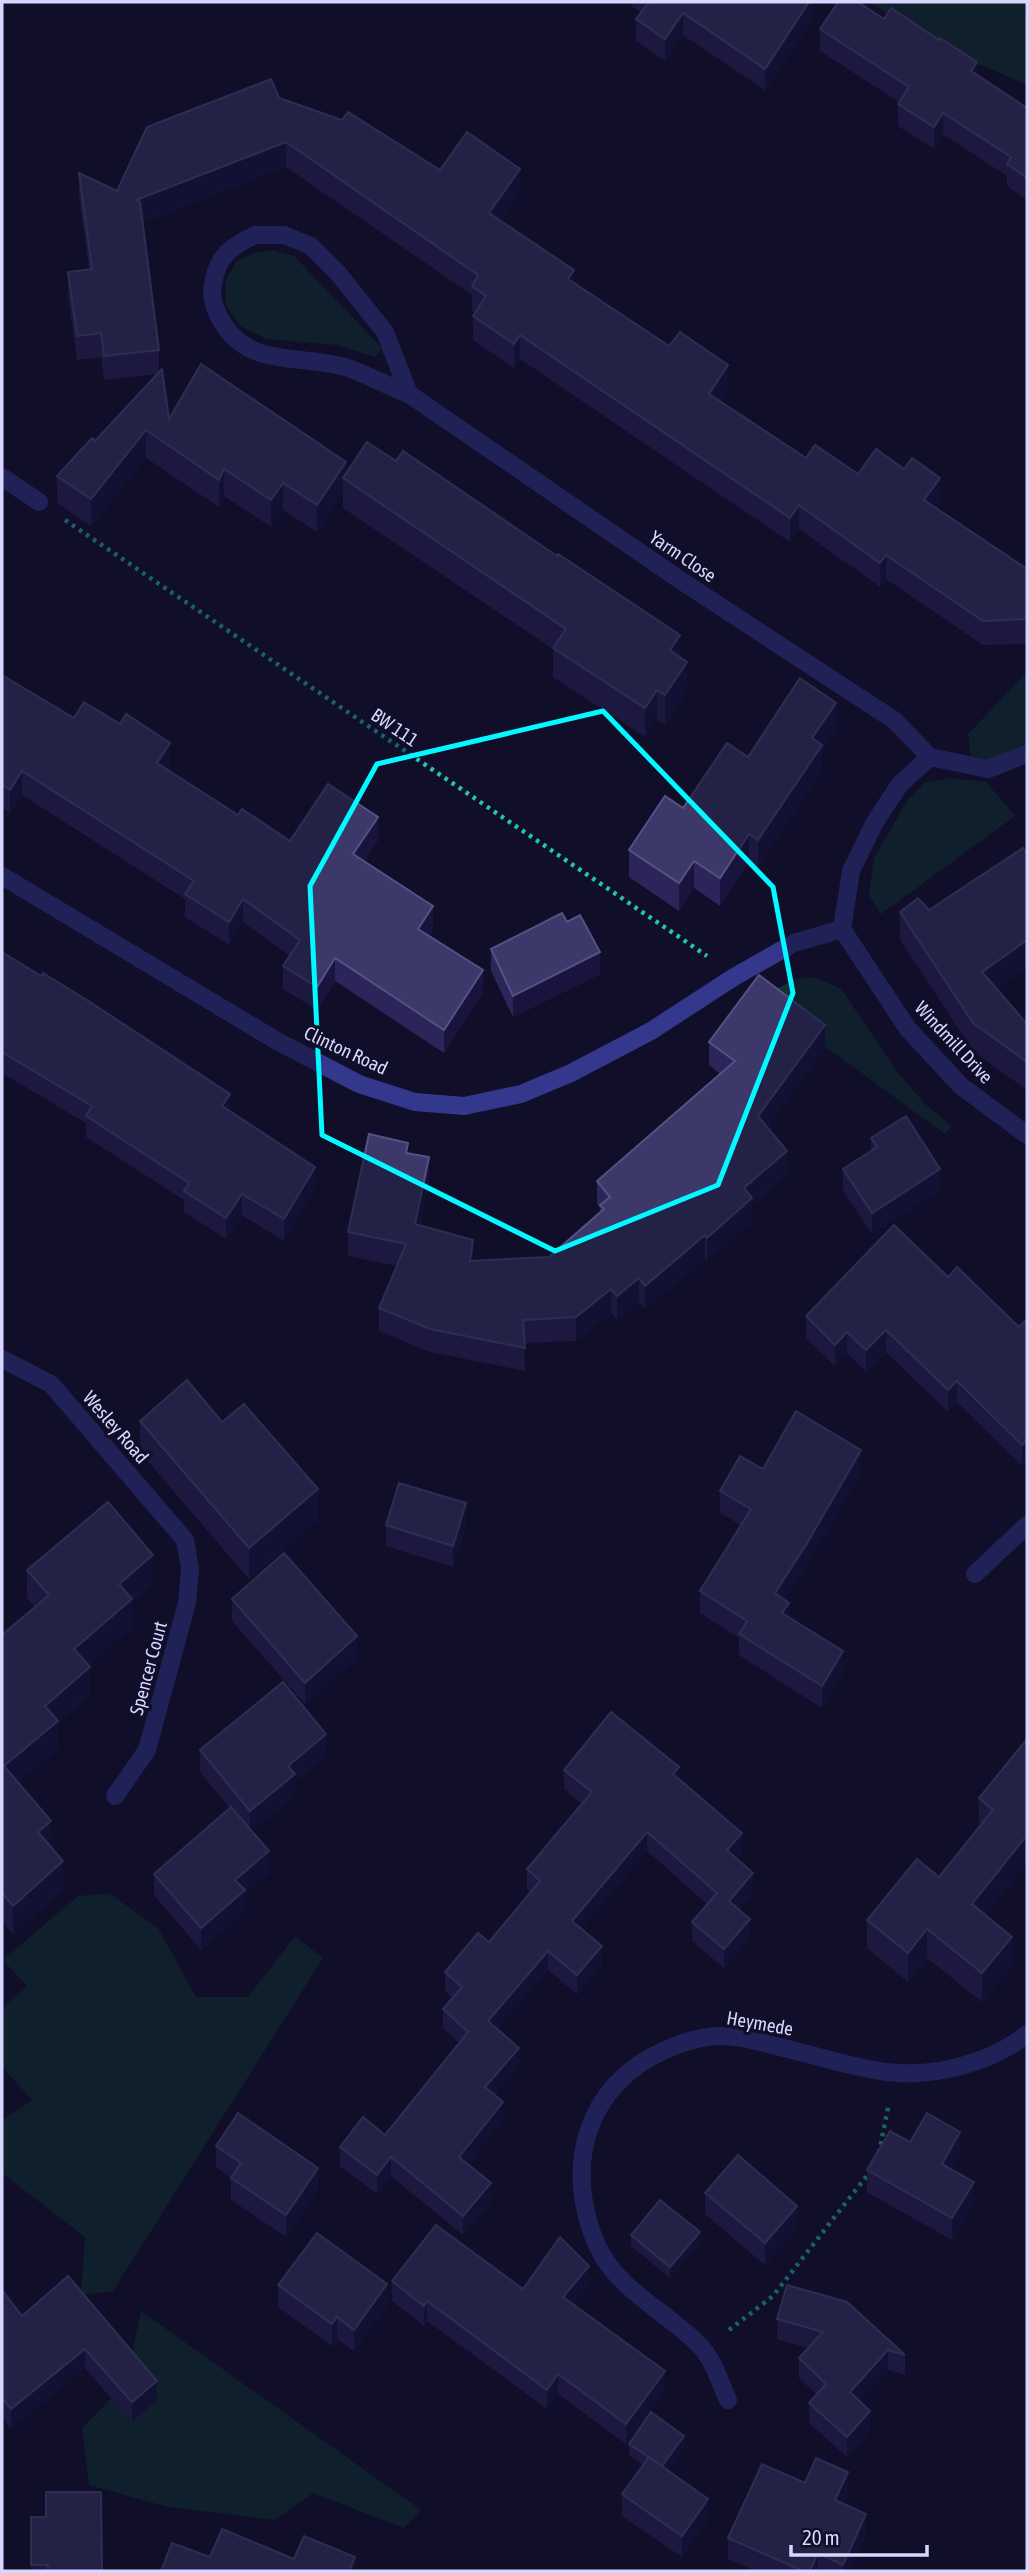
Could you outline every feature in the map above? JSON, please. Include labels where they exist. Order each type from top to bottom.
[{"type":"street","name":"Yarm Close","points":[[409,394],[386,332],[337,272],[311,246],[284,235],[255,235],[232,246],[216,266],[212,289],[216,314],[232,338],[254,353],[344,367],[409,394],[671,574],[894,720],[930,757]]},
{"type":"street","points":[[2,477],[38,502]]},
{"type":"street","points":[[842,929],[851,871],[875,822],[900,784],[930,757],[988,769],[1027,754]]},
{"type":"street","name":"Clinton Road","points":[[2,876],[277,1041],[359,1084],[415,1102],[464,1106],[521,1094],[571,1073],[651,1031],[734,977],[793,943],[842,929]]},
{"type":"street","name":"Windmill Drive","points":[[842,929],[908,1029],[961,1086],[1027,1135]]},
{"type":"street","name":"Wesley Road","points":[[2,1359],[51,1384],[185,1540]]},
{"type":"street","points":[[975,1574],[1027,1524]]},
{"type":"street","name":"Spencer Court","points":[[115,1796],[148,1750],[187,1603],[190,1568],[185,1540]]},
{"type":"street","name":"Heymede","points":[[728,2400],[704,2350],[618,2276],[598,2248],[585,2213],[581,2176],[584,2143],[596,2110],[617,2081],[646,2058],[681,2042],[716,2036],[751,2040],[894,2072],[926,2072],[958,2066],[991,2055],[1027,2034]]},
{"type":"path","name":"BW 111","points":[[38,502],[734,977]]},
{"type":"path","points":[[704,2350],[773,2296],[877,2163],[894,2072]]},
{"type":"highlighted area","points":[[603,711],[773,887],[793,993],[718,1185],[555,1251],[322,1135],[310,886],[377,764]]},
{"type":"green space","points":[[869,2],[1025,2],[1027,85],[940,47]]},
{"type":"green space","points":[[271,250],[294,256],[382,348],[375,357],[336,345],[267,339],[240,326],[226,305],[226,280],[236,262],[254,253]]},
{"type":"green space","points":[[1027,672],[1027,744],[1000,762],[971,756],[968,734]]},
{"type":"green space","points":[[950,778],[986,782],[1015,816],[881,914],[869,895],[874,858],[907,801],[924,783]]},
{"type":"green space","points":[[815,977],[841,989],[899,1074],[926,1105],[952,1126],[945,1134],[759,998],[796,979]]},
{"type":"green space","points":[[109,1893],[158,1928],[196,1997],[248,1997],[295,1936],[323,1958],[113,2291],[81,2295],[85,2237],[2,2173],[2,2120],[32,2100],[2,2067],[2,2008],[27,1986],[3,1960],[78,1896]]},
{"type":"green space","points":[[141,2311],[421,2510],[404,2528],[313,2493],[275,2520],[168,2507],[89,2485],[82,2428],[126,2383]]},
{"type":"building","points":[[649,2],[809,2],[765,69],[683,13],[665,39],[636,19]]},
{"type":"building","points":[[838,2],[858,2],[884,19],[891,8],[977,62],[971,71],[1027,108],[1027,178],[1007,164],[1011,157],[943,113],[934,127],[898,104],[909,87],[820,29]]},
{"type":"building","points":[[271,79],[279,98],[342,120],[348,112],[440,170],[467,132],[520,169],[489,213],[574,270],[568,279],[669,346],[680,332],[728,365],[709,394],[806,458],[815,445],[858,474],[876,449],[904,469],[912,458],[940,478],[924,500],[1027,569],[1027,619],[983,621],[886,555],[880,563],[799,505],[790,518],[520,335],[514,344],[473,316],[486,296],[472,286],[478,275],[286,142],[136,200],[140,202],[159,350],[104,356],[101,333],[77,336],[68,272],[92,269],[79,173],[117,191],[147,127]]},
{"type":"building","points":[[201,364],[346,462],[317,505],[283,483],[271,500],[224,469],[219,480],[146,430],[91,499],[57,476],[92,438],[95,441],[162,369],[169,419]]},
{"type":"building","points":[[367,442],[396,461],[403,451],[557,556],[558,554],[680,635],[670,650],[687,662],[665,695],[657,690],[645,708],[553,648],[566,629],[343,478]]},
{"type":"building","points":[[2,675],[74,718],[84,702],[120,724],[126,714],[170,743],[157,763],[238,815],[242,809],[290,841],[328,784],[378,817],[353,854],[433,906],[418,929],[483,970],[444,1030],[335,958],[317,987],[283,966],[300,940],[243,899],[229,922],[185,894],[194,881],[22,771],[10,790],[2,784]]},
{"type":"building","points":[[800,678],[836,703],[812,738],[822,745],[758,840],[749,834],[720,878],[694,861],[679,883],[629,850],[665,796],[683,808],[727,743],[748,757]]},
{"type":"building","points":[[1023,848],[1027,854],[1027,940],[982,972],[1027,1024],[1027,1062],[973,1023],[900,912],[918,898],[929,910]]},
{"type":"building","points":[[562,913],[567,922],[580,915],[600,952],[513,996],[491,949]]},
{"type":"building","points":[[2,952],[90,1002],[230,1094],[222,1106],[315,1167],[284,1219],[242,1194],[226,1218],[184,1191],[189,1183],[86,1116],[92,1106],[2,1052]]},
{"type":"building","points":[[759,975],[825,1025],[758,1116],[787,1151],[744,1188],[752,1198],[707,1238],[705,1235],[645,1286],[639,1278],[617,1296],[611,1289],[576,1317],[523,1320],[525,1348],[430,1329],[379,1308],[406,1244],[348,1232],[369,1134],[408,1143],[406,1153],[429,1157],[415,1224],[473,1240],[470,1261],[549,1257],[604,1209],[600,1205],[610,1197],[597,1181],[735,1061],[709,1042]]},
{"type":"building","points":[[906,1116],[940,1169],[872,1213],[843,1169],[877,1147],[871,1138]]},
{"type":"building","points":[[894,1225],[948,1277],[957,1267],[1019,1327],[1027,1319],[1027,1440],[1022,1445],[957,1381],[948,1390],[886,1330],[866,1350],[847,1332],[835,1345],[806,1316]]},
{"type":"building","points":[[187,1380],[222,1422],[244,1404],[318,1489],[249,1548],[140,1421]]},
{"type":"building","points":[[796,1411],[861,1450],[775,1593],[789,1603],[782,1613],[843,1651],[822,1686],[739,1634],[747,1621],[700,1591],[751,1509],[720,1491],[740,1456],[763,1469]]},
{"type":"building","points":[[399,1483],[466,1503],[453,1546],[386,1525]]},
{"type":"building","points":[[108,1502],[153,1555],[119,1584],[132,1599],[74,1649],[90,1667],[45,1706],[58,1721],[4,1766],[51,1821],[38,1832],[63,1861],[13,1906],[2,1893],[2,1635],[49,1595],[27,1570]]},
{"type":"building","points":[[284,1553],[357,1636],[305,1683],[232,1599]]},
{"type":"building","points":[[283,1682],[326,1734],[288,1766],[295,1774],[250,1811],[200,1750]]},
{"type":"building","points":[[611,1712],[679,1767],[673,1774],[742,1833],[727,1850],[753,1873],[729,1901],[750,1919],[724,1949],[692,1922],[717,1893],[647,1832],[572,1921],[602,1946],[577,1975],[548,1951],[488,2021],[519,2048],[485,2087],[503,2102],[459,2157],[491,2183],[463,2216],[391,2157],[377,2175],[340,2147],[363,2117],[385,2135],[468,2032],[443,2009],[462,1987],[445,1972],[478,1933],[489,1942],[540,1881],[527,1869],[592,1792],[564,1770]]},
{"type":"building","points":[[1027,1739],[1027,1835],[972,1904],[1012,1937],[982,1973],[927,1929],[908,1953],[867,1920],[917,1859],[939,1877],[993,1810],[979,1798]]},
{"type":"building","points":[[231,1807],[269,1851],[235,1880],[245,1890],[201,1928],[154,1874]]},
{"type":"building","points":[[238,2113],[318,2168],[286,2215],[231,2178],[241,2163],[216,2146]]},
{"type":"building","points":[[927,2113],[960,2132],[942,2164],[974,2182],[952,2218],[867,2170],[890,2131],[910,2142]]},
{"type":"building","points":[[738,2155],[797,2206],[765,2243],[705,2193]]},
{"type":"building","points":[[660,2200],[700,2232],[670,2267],[631,2235]]},
{"type":"building","points":[[436,2225],[523,2289],[560,2237],[589,2266],[563,2297],[665,2371],[626,2424],[558,2374],[547,2390],[427,2301],[424,2306],[392,2281]]},
{"type":"building","points":[[317,2233],[387,2284],[354,2330],[337,2317],[332,2324],[278,2285]]},
{"type":"building","points":[[68,2276],[157,2381],[132,2402],[85,2349],[11,2409],[2,2398],[2,2290],[22,2316]]},
{"type":"building","points":[[787,2285],[847,2302],[905,2355],[888,2350],[850,2392],[870,2411],[847,2437],[809,2403],[826,2384],[799,2358],[823,2332],[777,2319]]},
{"type":"building","points":[[651,2412],[684,2436],[662,2466],[629,2444]]},
{"type":"building","points":[[649,2457],[708,2499],[682,2536],[622,2494]]},
{"type":"building","points":[[816,2458],[848,2472],[835,2500],[866,2514],[843,2565],[818,2553],[810,2571],[803,2571],[728,2538],[762,2464],[805,2483]]},
{"type":"building","points":[[46,2492],[101,2492],[102,2571],[48,2571],[48,2565],[31,2565],[31,2517],[46,2517]]},
{"type":"building","points":[[222,2529],[294,2559],[304,2536],[355,2557],[349,2571],[161,2571],[172,2543],[210,2557]]}]
